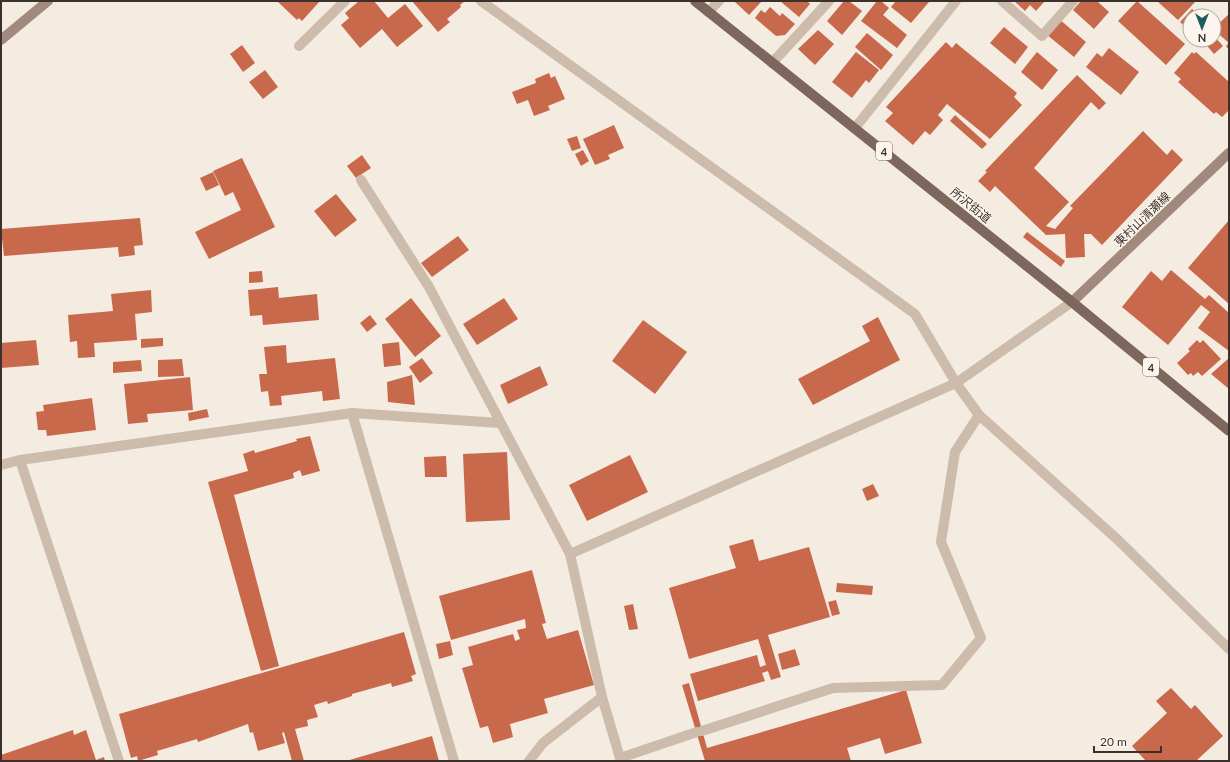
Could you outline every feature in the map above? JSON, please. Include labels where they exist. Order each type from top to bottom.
[{"type":"main road","points":[[1,40],[48,1]]},
{"type":"main road","name":"所沢街道","points":[[694,1],[1072,302],[1229,431]]},
{"type":"main road","name":"東村山清瀬線","points":[[1072,302],[1229,153]]},
{"type":"street","points":[[299,46],[345,1]]},
{"type":"street","points":[[481,1],[915,314],[956,383],[979,415],[1118,540],[1229,649]]},
{"type":"street","points":[[708,12],[719,1]]},
{"type":"street","points":[[772,63],[829,1]]},
{"type":"street","points":[[855,128],[956,1]]},
{"type":"street","points":[[1002,1],[1042,36],[1073,1]]},
{"type":"street","points":[[361,180],[429,287],[570,554],[602,697],[620,758],[833,688],[942,684],[981,638],[941,542],[955,452],[979,415]]},
{"type":"street","points":[[570,554],[956,383],[1072,302]]},
{"type":"street","points":[[1,465],[20,460],[352,413],[500,423]]},
{"type":"street","points":[[352,413],[454,761]]},
{"type":"street","points":[[20,460],[119,761]]},
{"type":"street","points":[[530,761],[543,743],[602,697]]},
{"type":"building","points":[[277,1],[320,1],[302,21],[299,18],[297,20]]},
{"type":"building","points":[[359,1],[374,1],[388,18],[405,4],[423,26],[397,47],[382,29],[360,48],[341,25],[349,18],[345,13]]},
{"type":"building","points":[[412,1],[465,1],[460,5],[461,7],[447,19],[450,22],[438,32]]},
{"type":"building","points":[[762,1],[749,15],[735,2]]},
{"type":"building","points":[[780,1],[807,1],[810,4],[799,17]]},
{"type":"building","points":[[844,1],[849,1],[862,11],[842,35],[827,21]]},
{"type":"building","points":[[877,1],[881,1],[889,8],[883,15],[907,35],[897,48],[861,21]]},
{"type":"building","points":[[896,1],[929,2],[911,23],[891,7]]},
{"type":"building","points":[[1014,1],[1045,1],[1036,11],[1030,5],[1025,11]]},
{"type":"building","points":[[1081,1],[1097,1],[1109,12],[1094,29],[1073,10]]},
{"type":"building","points":[[1137,1],[1182,41],[1182,47],[1166,65],[1118,21]]},
{"type":"building","points":[[1157,1],[1196,1],[1189,8],[1182,8],[1182,16],[1178,20]]},
{"type":"building","points":[[770,7],[780,16],[782,13],[795,24],[785,35],[776,36],[755,18],[761,10],[765,13]]},
{"type":"building","points":[[1229,14],[1229,43],[1222,37],[1222,21]]},
{"type":"building","points":[[1059,19],[1086,42],[1074,57],[1046,34]]},
{"type":"building","points":[[1004,27],[1028,47],[1015,64],[990,43]]},
{"type":"building","points":[[818,30],[834,44],[815,65],[798,49]]},
{"type":"building","points":[[867,33],[893,55],[881,70],[855,47]]},
{"type":"building","points":[[946,42],[952,48],[956,43],[1017,93],[1014,97],[1022,105],[990,139],[947,104],[938,115],[943,120],[930,135],[925,131],[913,145],[885,121],[893,113],[886,107]]},
{"type":"building","points":[[1229,43],[1229,50],[1226,46]]},
{"type":"building","points":[[242,45],[255,63],[243,72],[230,54]]},
{"type":"building","points":[[1109,48],[1139,72],[1121,95],[1086,67],[1097,53],[1102,57]]},
{"type":"building","points":[[1209,48],[1221,48],[1214,54]]},
{"type":"building","points":[[856,52],[879,70],[869,83],[866,80],[852,98],[832,82]]},
{"type":"building","points":[[1037,52],[1058,70],[1042,90],[1021,72]]},
{"type":"building","points":[[1192,52],[1194,54],[1196,52],[1229,82],[1229,110],[1222,117],[1216,112],[1214,114],[1178,82],[1181,79],[1174,73]]},
{"type":"building","points":[[265,70],[278,87],[263,99],[249,82]]},
{"type":"building","points":[[549,73],[551,78],[555,76],[565,99],[548,106],[550,110],[534,116],[528,100],[517,104],[512,92],[536,83],[535,79]]},
{"type":"building","points":[[1077,75],[1106,103],[1099,110],[1091,102],[1034,168],[1069,202],[1046,226],[1055,229],[1073,208],[1070,206],[1143,131],[1167,155],[1172,149],[1183,160],[1102,245],[1091,234],[1084,234],[1085,257],[1066,258],[1065,234],[1046,235],[995,186],[990,192],[978,181],[987,172],[985,171]]},
{"type":"building","points":[[955,115],[987,144],[982,149],[950,121]]},
{"type":"building","points":[[614,125],[624,148],[608,155],[610,159],[595,165],[583,139]]},
{"type":"building","points":[[577,136],[581,148],[572,151],[567,139]]},
{"type":"building","points":[[583,150],[589,161],[581,166],[575,154]]},
{"type":"building","points":[[362,155],[371,168],[356,178],[347,166]]},
{"type":"building","points":[[242,158],[275,227],[209,259],[195,232],[241,210],[233,192],[225,196],[213,171]]},
{"type":"building","points":[[213,172],[219,185],[206,191],[200,178]]},
{"type":"building","points":[[336,194],[357,220],[335,237],[314,211]]},
{"type":"building","points":[[140,218],[143,245],[134,246],[135,255],[119,257],[118,247],[4,256],[1,229]]},
{"type":"building","points":[[1229,220],[1229,304],[1188,268]]},
{"type":"building","points":[[1027,232],[1065,261],[1061,267],[1023,237]]},
{"type":"building","points":[[458,236],[469,250],[432,277],[421,263]]},
{"type":"building","points":[[1171,270],[1205,299],[1209,295],[1229,313],[1229,351],[1198,328],[1210,312],[1201,305],[1168,345],[1122,307],[1151,271],[1162,281]]},
{"type":"building","points":[[262,271],[263,282],[249,283],[249,272]]},
{"type":"building","points":[[278,287],[279,298],[317,294],[319,320],[263,325],[262,315],[250,316],[248,290]]},
{"type":"building","points":[[151,290],[152,312],[135,314],[137,340],[94,343],[95,357],[78,358],[77,341],[70,342],[68,315],[113,311],[111,294]]},
{"type":"building","points":[[411,298],[441,336],[415,357],[385,319]]},
{"type":"building","points":[[504,298],[518,319],[477,345],[463,324]]},
{"type":"building","points":[[370,315],[377,324],[367,332],[360,323]]},
{"type":"building","points":[[878,317],[900,360],[813,405],[798,379],[870,341],[862,326]]},
{"type":"building","points":[[643,320],[687,352],[655,394],[612,361]]},
{"type":"building","points":[[163,338],[163,346],[141,348],[141,339]]},
{"type":"building","points":[[36,340],[39,365],[1,368],[1,343]]},
{"type":"building","points":[[1197,340],[1200,343],[1203,340],[1221,359],[1202,376],[1198,372],[1193,376],[1191,373],[1188,375],[1177,363],[1190,351],[1188,349]]},
{"type":"building","points":[[399,342],[401,365],[384,367],[382,344]]},
{"type":"building","points":[[286,345],[287,363],[335,358],[340,399],[323,401],[322,391],[281,396],[282,405],[270,406],[268,391],[261,392],[259,374],[267,374],[264,347]]},
{"type":"building","points":[[422,358],[433,373],[420,383],[409,367]]},
{"type":"building","points":[[1229,358],[1229,389],[1211,374]]},
{"type":"building","points":[[182,359],[184,376],[158,377],[158,360]]},
{"type":"building","points":[[141,360],[142,371],[113,373],[113,362]]},
{"type":"building","points":[[540,366],[548,385],[508,404],[500,385]]},
{"type":"building","points":[[412,375],[415,405],[388,402],[387,382]]},
{"type":"building","points":[[190,377],[193,410],[147,414],[148,422],[128,424],[124,384]]},
{"type":"building","points":[[92,398],[96,430],[47,436],[46,430],[38,430],[36,412],[44,411],[43,405]]},
{"type":"building","points":[[207,409],[209,417],[189,421],[188,413]]},
{"type":"building","points":[[310,436],[320,471],[302,476],[300,470],[293,473],[294,478],[234,495],[279,666],[261,671],[208,482],[248,471],[243,454],[254,450],[255,453],[297,441],[296,439]]},
{"type":"building","points":[[507,452],[510,520],[466,522],[463,454]]},
{"type":"building","points":[[630,455],[648,492],[587,521],[569,485]]},
{"type":"building","points":[[446,456],[447,477],[425,477],[424,457]]},
{"type":"building","points":[[873,484],[879,496],[867,501],[862,489]]},
{"type":"building","points":[[753,539],[759,561],[809,547],[830,617],[768,635],[781,677],[771,680],[768,671],[762,673],[765,681],[698,701],[690,674],[757,655],[760,667],[766,665],[758,639],[689,659],[669,588],[736,568],[729,546]]},
{"type":"building","points":[[532,570],[546,623],[542,624],[547,639],[578,630],[594,685],[544,699],[548,713],[510,724],[513,737],[493,743],[488,726],[480,728],[462,668],[473,665],[468,647],[513,634],[515,641],[520,639],[517,630],[526,628],[525,619],[451,640],[439,596]]},
{"type":"building","points":[[837,583],[873,586],[872,595],[836,592]]},
{"type":"building","points":[[836,600],[840,614],[832,616],[828,602]]},
{"type":"building","points":[[633,604],[638,629],[629,630],[624,606]]},
{"type":"building","points":[[404,632],[416,674],[411,676],[413,681],[392,687],[391,683],[352,694],[352,696],[328,704],[327,701],[314,705],[318,717],[307,720],[308,726],[295,729],[304,761],[292,761],[284,732],[282,733],[285,743],[258,751],[253,732],[250,733],[248,724],[198,742],[197,739],[157,751],[158,755],[138,761],[137,756],[131,758],[119,714]]},
{"type":"building","points":[[450,641],[453,655],[439,659],[436,644]]},
{"type":"building","points":[[795,649],[800,665],[782,670],[778,654]]},
{"type":"building","points":[[689,683],[707,748],[906,690],[922,743],[885,754],[880,738],[847,748],[851,761],[705,761],[682,685]]},
{"type":"building","points":[[1171,688],[1191,709],[1195,705],[1223,736],[1196,761],[1146,761],[1132,746],[1167,713],[1156,701]]},
{"type":"building","points":[[73,730],[74,735],[86,730],[96,760],[104,757],[105,761],[1,761],[1,755]]},
{"type":"building","points":[[432,736],[439,761],[346,761]]}]
